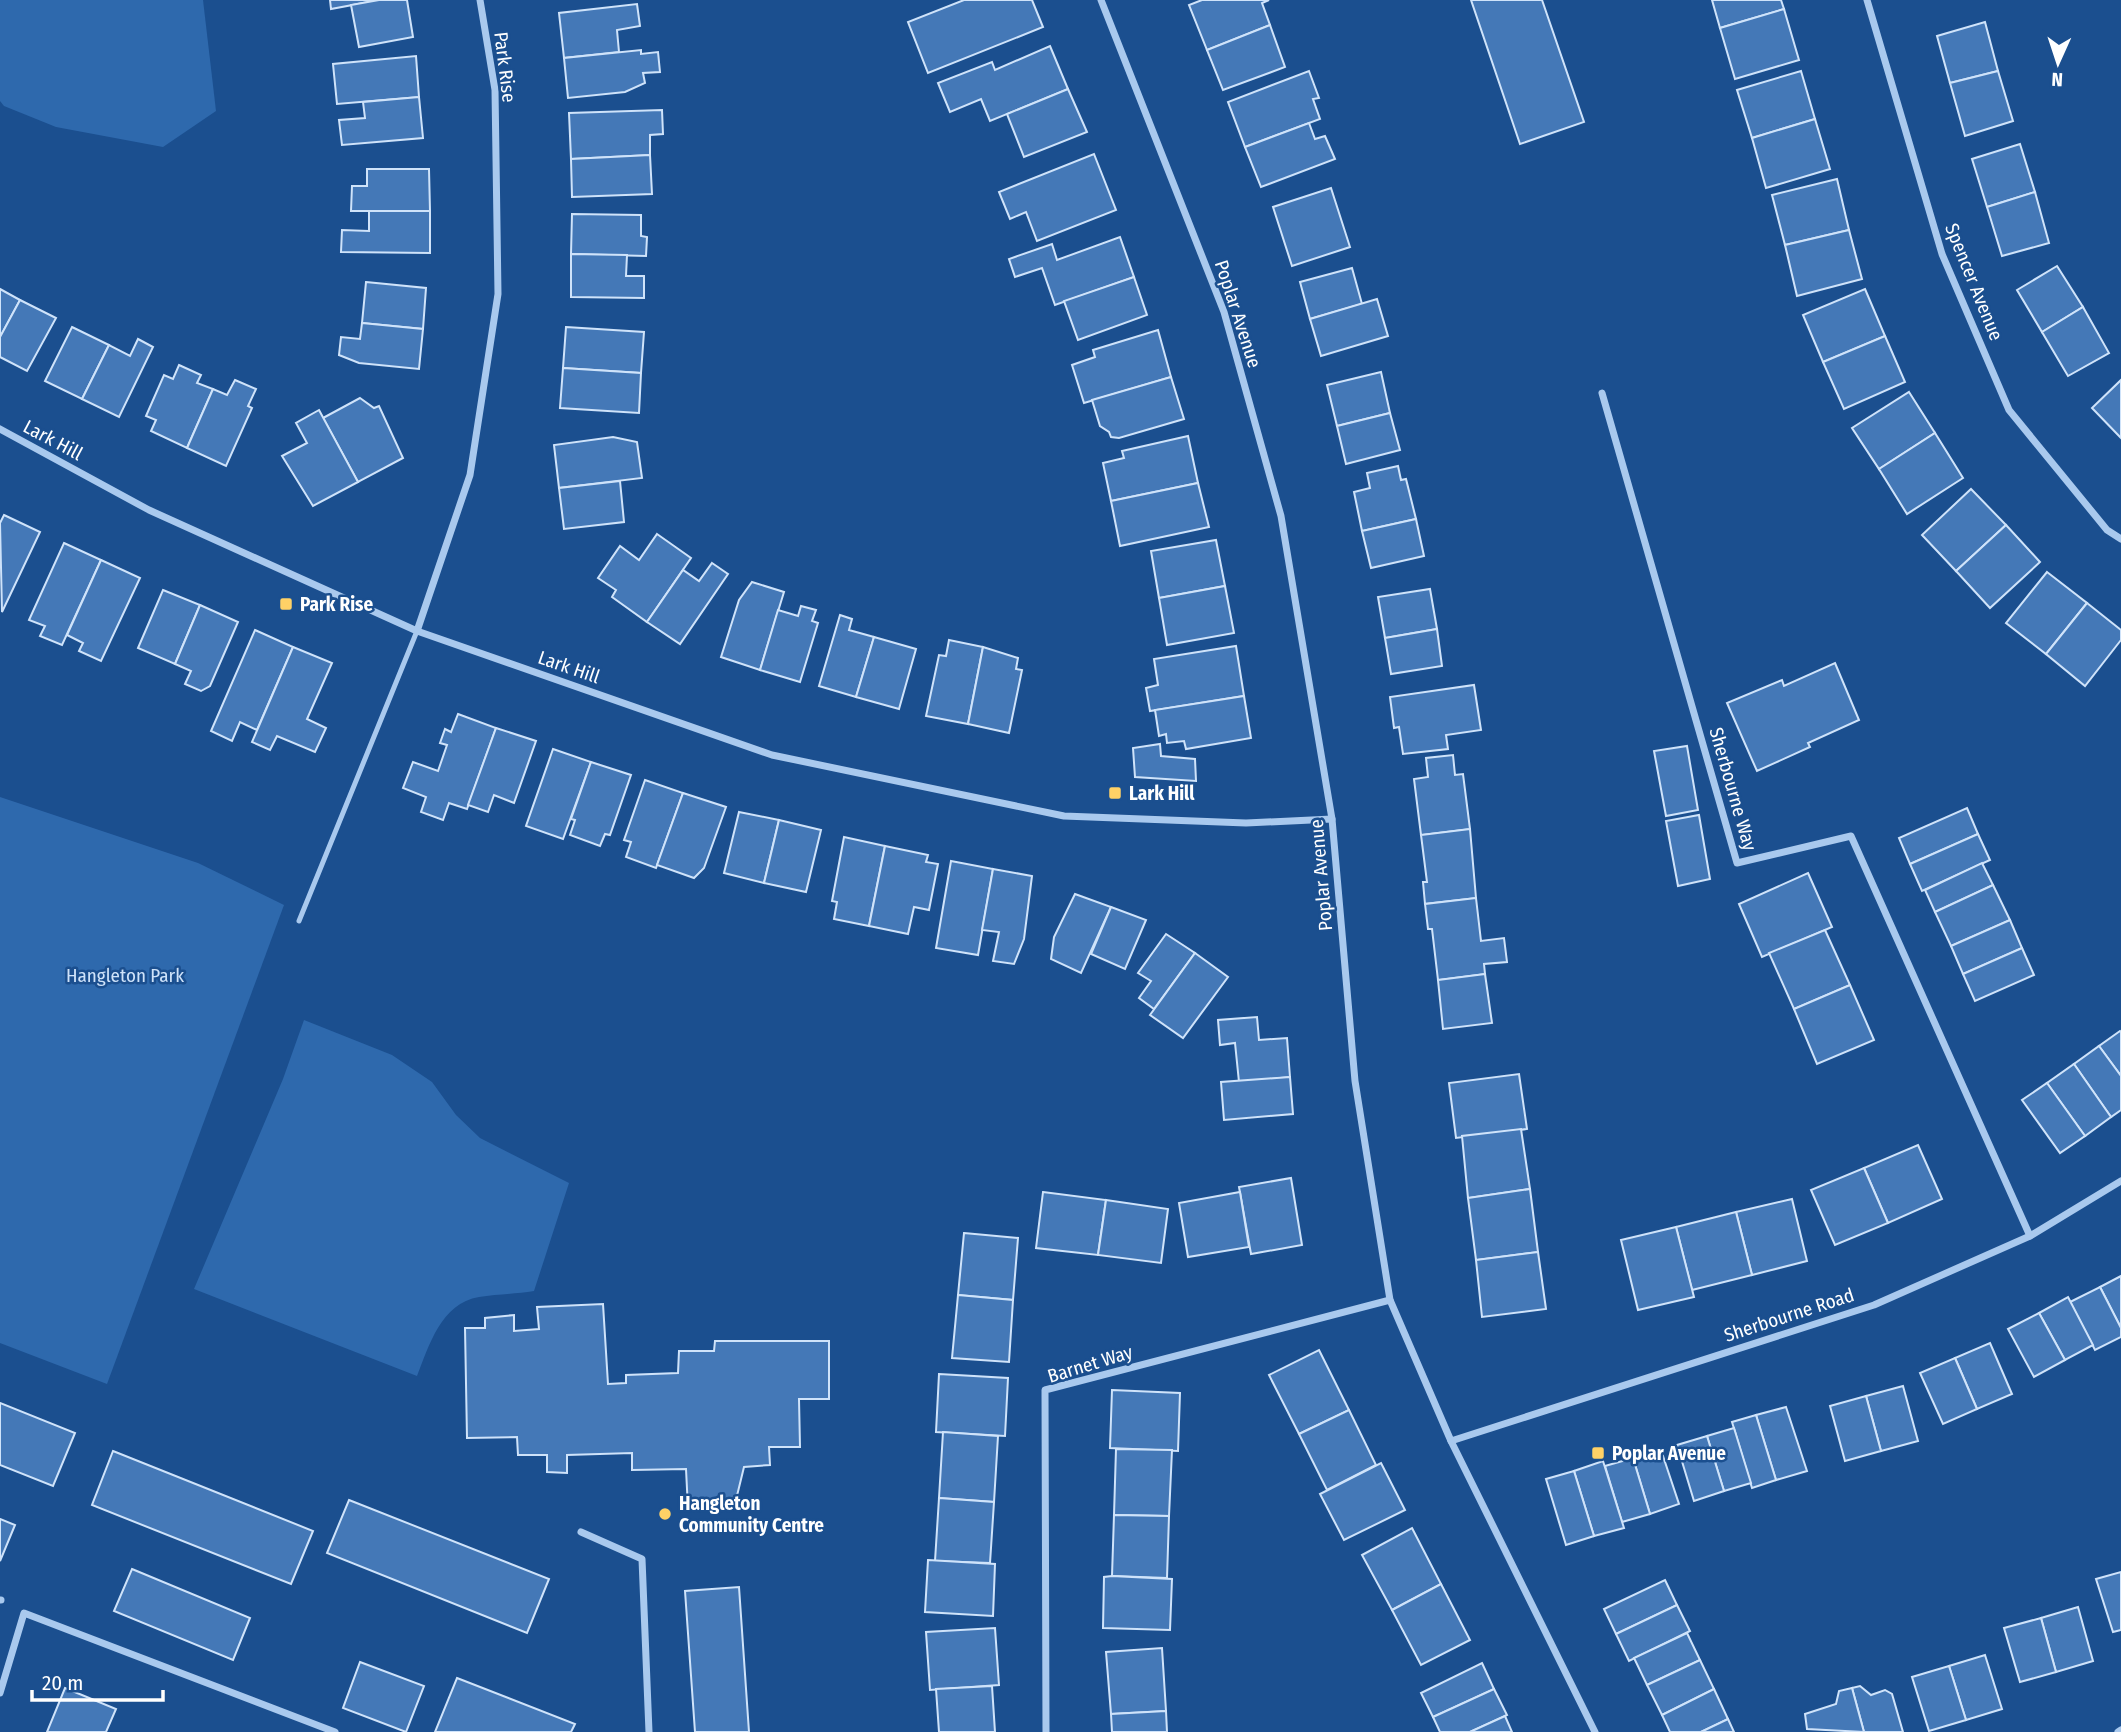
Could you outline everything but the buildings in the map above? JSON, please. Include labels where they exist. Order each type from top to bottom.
[{"type":"street","name":"Park Rise","points":[[417,631],[470,475],[498,294],[495,90],[480,0]]},
{"type":"street","name":"Poplar Avenue","points":[[1101,0],[1227,325],[1281,516],[1332,819],[1355,1081],[1390,1300],[1451,1441],[1595,1732]]},
{"type":"street","name":"Spencer Avenue","points":[[1867,0],[1942,254],[2010,410],[2107,530],[2121,539]]},
{"type":"street","name":"Sherbourne Way","points":[[1602,393],[1737,863],[1851,836],[2030,1236]]},
{"type":"street","name":"Lark Hill","points":[[0,429],[149,510],[417,631],[772,754],[1051,813],[1246,823],[1332,819]]},
{"type":"street","name":"Sherbourne Road","points":[[1451,1441],[1874,1305],[2030,1236],[2121,1181]]},
{"type":"street","name":"Barnet Way","points":[[1046,1732],[1045,1391],[1390,1300]]},
{"type":"street","points":[[582,1532],[642,1559],[649,1732]]},
{"type":"street","points":[[0,1693],[24,1613],[335,1732]]},
{"type":"lane","points":[[299,921],[417,631]]},
{"type":"green space","points":[[0,0],[203,0],[216,111],[163,147],[56,127],[4,106],[0,101]]},
{"type":"green space","name":"Hangleton Park","points":[[0,797],[198,863],[284,905],[107,1384],[0,1343]]},
{"type":"green space","points":[[304,1020],[392,1055],[432,1082],[456,1115],[480,1138],[569,1183],[534,1291],[479,1297],[455,1308],[438,1328],[417,1376],[194,1289],[283,1079]]},
{"type":"place","name":"Park Rise","points":[[286,604]]},
{"type":"place","name":"Lark Hill","points":[[1115,793]]},
{"type":"place","name":"Poplar Avenue","points":[[1598,1453]]},
{"type":"place","name":"Hangleton Community Centre","points":[[665,1514]]}]
